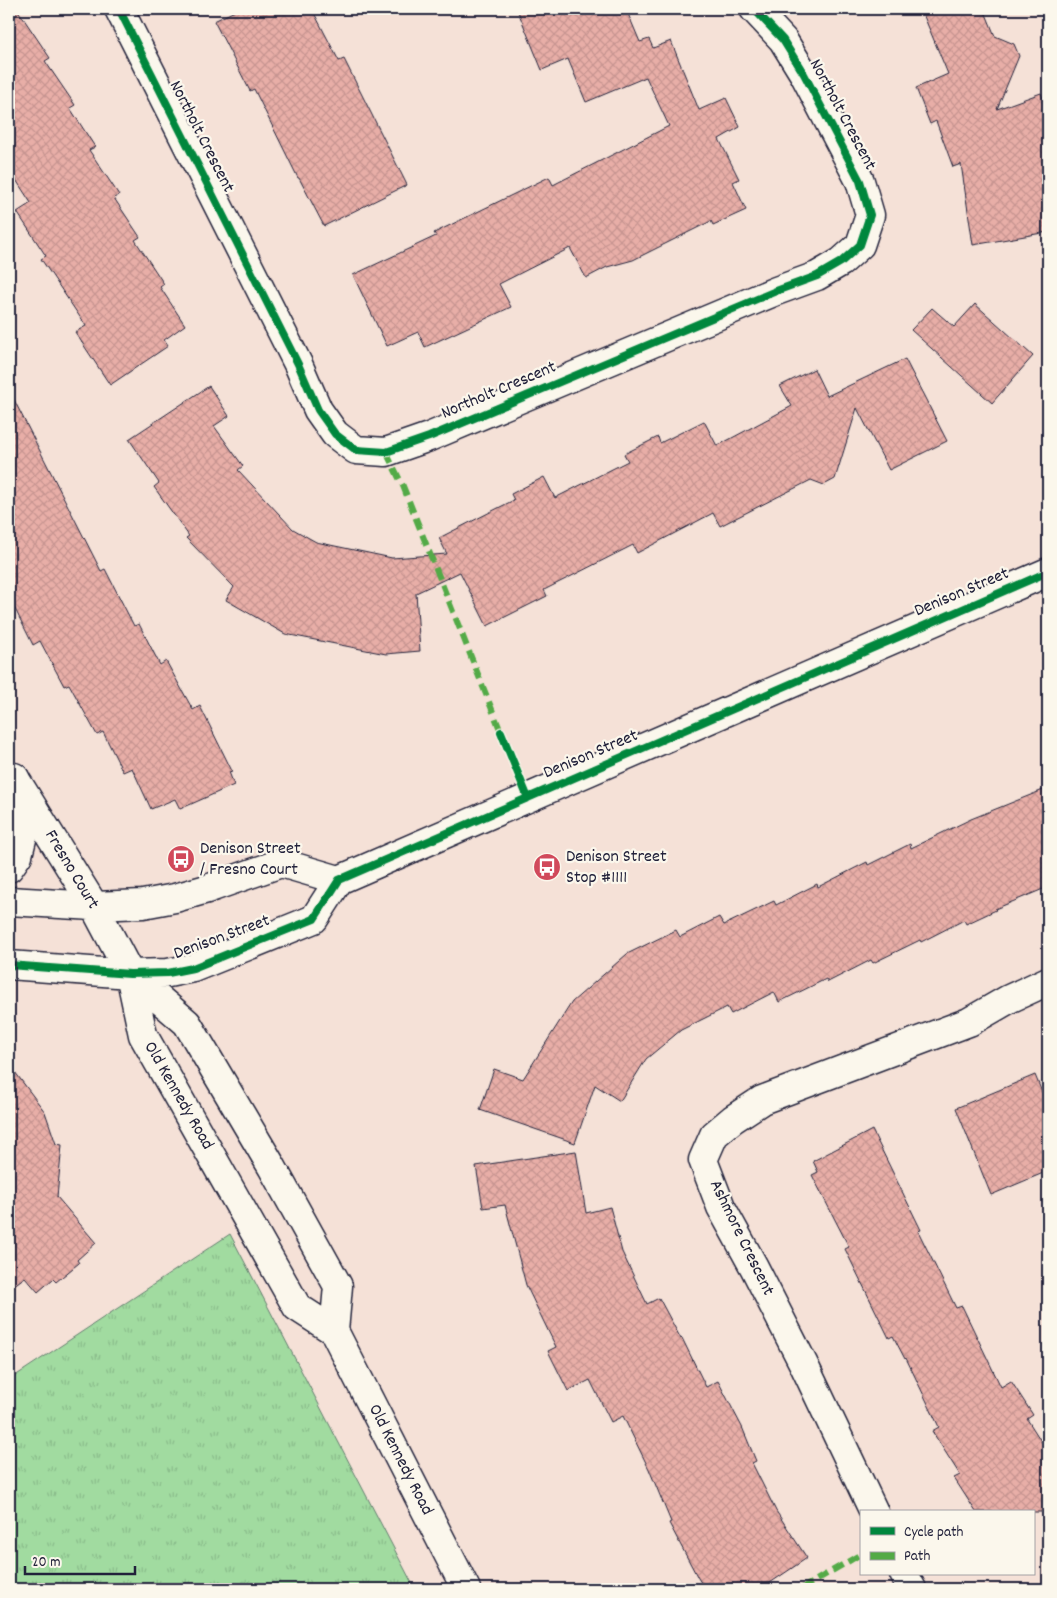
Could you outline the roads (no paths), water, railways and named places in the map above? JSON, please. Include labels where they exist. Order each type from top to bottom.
[{"type":"street","name":"Northolt Crescent","points":[[119,9],[294,356],[318,410],[334,434],[356,450],[386,452],[429,436],[776,291],[817,276],[841,262],[860,245],[870,215],[860,181],[804,74],[783,40],[754,9]]},
{"type":"street","name":"Denison Street","points":[[9,965],[130,974],[168,973],[193,968],[314,919],[338,880],[1048,572]]},
{"type":"street","points":[[9,868],[18,855],[24,831],[12,772]]},
{"type":"street","name":"Fresno Court","points":[[12,772],[94,906],[130,974]]},
{"type":"street","points":[[9,901],[94,906],[143,904],[207,889],[281,863],[338,880]]},
{"type":"street","points":[[130,974],[186,1023],[272,1167],[338,1286],[334,1331]]},
{"type":"street","name":"Old Kennedy Road","points":[[130,974],[143,1035],[297,1307],[334,1331],[466,1589]]},
{"type":"street","name":"Ashmore Crescent","points":[[873,1510],[803,1363],[721,1207],[704,1160],[714,1135],[733,1119],[762,1100],[969,1022],[1009,999],[1048,981]]},
{"type":"street","points":[[905,1576],[912,1589]]},
{"type":"place","name":"Denison Street / Fresno Court","points":[[181,859]]},
{"type":"place","name":"Denison Street Stop #1111","points":[[547,867]]}]
